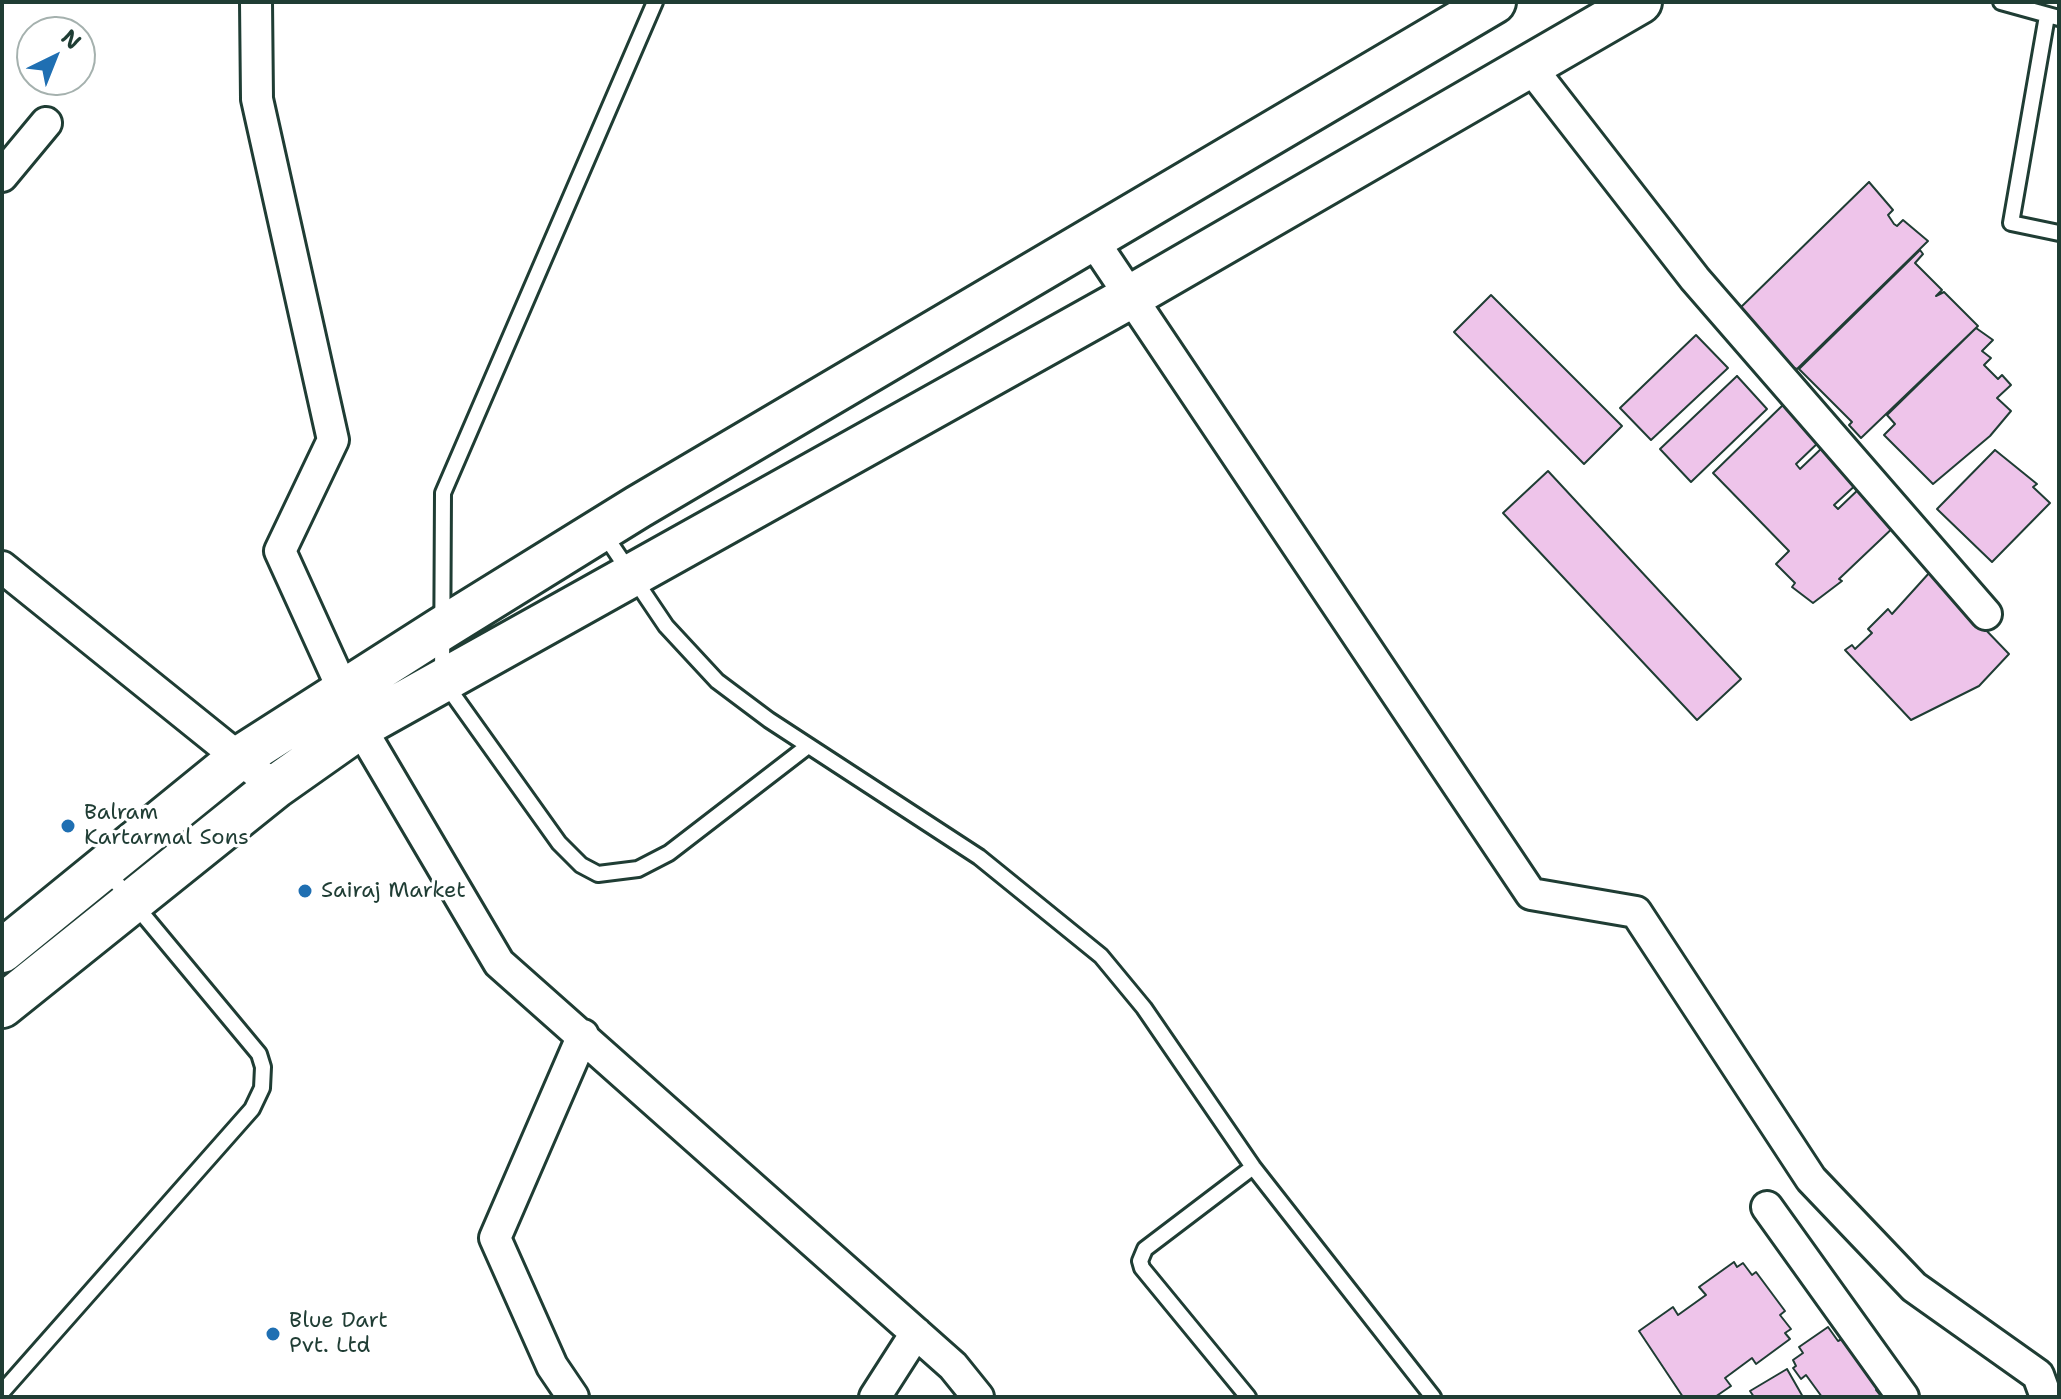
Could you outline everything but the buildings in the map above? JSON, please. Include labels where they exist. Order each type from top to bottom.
[{"type":"street","points":[[256,2],[257,99],[333,440],[280,551],[351,710],[499,963],[953,1366],[978,1397]]},
{"type":"street","points":[[2,1006],[275,787],[351,710],[441,629],[1494,2]]},
{"type":"street","points":[[2,951],[239,758],[351,710],[442,679],[632,578],[1130,297],[1528,64],[1640,2]]},
{"type":"street","points":[[1528,64],[1695,279],[1986,614]]},
{"type":"street","points":[[2,176],[46,123]]},
{"type":"street","points":[[1092,239],[1531,894],[1636,912],[1811,1179],[1914,1287],[2038,1375],[2046,1397]]},
{"type":"street","points":[[2,567],[275,787]]},
{"type":"street","points":[[573,1397],[552,1366],[495,1238],[583,1035]]},
{"type":"street","points":[[1767,1207],[1903,1397]]},
{"type":"street","points":[[875,1397],[916,1333]]},
{"type":"lane","points":[[655,2],[443,493],[442,679],[559,843],[581,865],[598,874],[638,869],[669,853],[808,746]]},
{"type":"lane","points":[[2001,2],[2053,17],[2011,223],[2059,233]]},
{"type":"lane","points":[[603,531],[632,578],[689,655],[728,689],[808,746],[979,857],[1101,956],[1144,1008],[1253,1167],[1433,1397]]},
{"type":"lane","points":[[2,1392],[252,1109],[262,1088],[259,1054],[103,867]]},
{"type":"lane","points":[[1248,1397],[1142,1268],[1140,1261],[1145,1249],[1253,1167]]},
{"type":"place","name":"Balram Kartarmal Sons","points":[[68,826]]},
{"type":"place","name":"Sairaj Market","points":[[305,891]]},
{"type":"place","name":"Blue Dart Pvt. Ltd","points":[[273,1334]]}]
